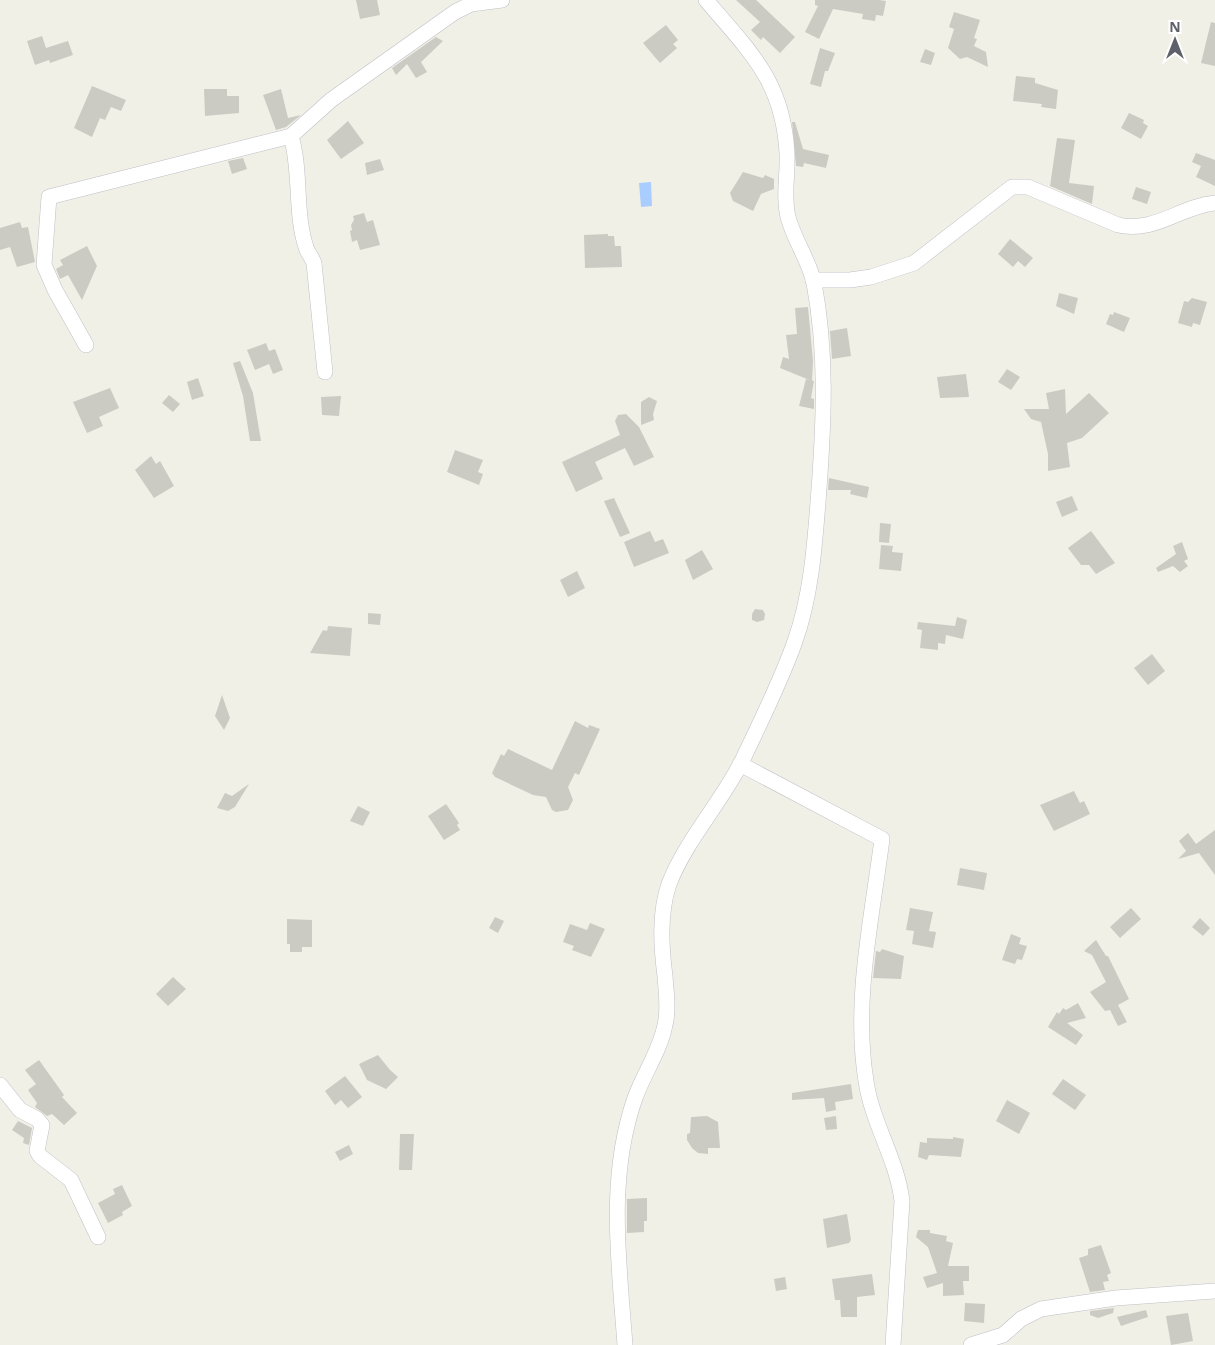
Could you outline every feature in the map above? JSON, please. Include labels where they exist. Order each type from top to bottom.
[{"type":"street","points":[[86,345],[55,290],[44,265],[49,197],[291,136],[331,100],[454,12],[471,4],[502,0]]},
{"type":"street","points":[[625,1345],[616,1223],[617,1192],[623,1146],[635,1098],[666,1024],[667,1002],[661,943],[668,886],[679,864],[740,764],[794,644],[805,607],[814,552],[824,412],[824,378],[813,280],[801,246],[788,220],[785,200],[787,154],[780,104],[771,81],[752,53],[706,0]]},
{"type":"street","points":[[291,136],[298,164],[304,239],[307,252],[314,263],[325,372]]},
{"type":"street","points":[[813,280],[850,280],[871,277],[914,263],[1012,187],[1020,186],[1039,191],[1118,226],[1129,228],[1149,226],[1192,207],[1215,203]]},
{"type":"street","points":[[740,764],[882,839],[864,973],[862,1016],[866,1080],[871,1107],[900,1181],[902,1201],[893,1345]]},
{"type":"street","points":[[0,1085],[20,1110],[37,1119],[42,1125],[37,1151],[45,1162],[71,1180],[98,1237]]},
{"type":"street","points":[[971,1345],[1002,1335],[1021,1319],[1041,1309],[1116,1298],[1215,1291]]},
{"type":"water","points":[[651,182],[652,206],[641,207],[639,183]]},
{"type":"building","points":[[356,0],[377,0],[380,15],[360,19]]},
{"type":"building","points":[[736,0],[756,0],[795,37],[780,53],[763,37],[761,40],[751,30],[760,22]]},
{"type":"building","points":[[815,0],[886,1],[883,16],[876,15],[875,21],[862,19],[863,14],[833,9],[819,39],[805,32],[818,6],[815,5]]},
{"type":"building","points":[[954,12],[980,20],[974,38],[977,39],[974,46],[986,52],[988,67],[967,57],[960,59],[948,48],[954,29],[949,27]]},
{"type":"building","points":[[1211,22],[1215,23],[1215,66],[1201,63]]},
{"type":"building","points":[[666,25],[678,40],[673,44],[677,48],[660,63],[643,43]]},
{"type":"building","points":[[42,36],[46,48],[68,41],[73,55],[50,63],[49,60],[35,65],[27,41]]},
{"type":"building","points":[[436,37],[443,41],[421,62],[427,72],[416,78],[407,64],[396,75],[392,68]]},
{"type":"building","points":[[820,48],[835,53],[828,71],[825,71],[821,87],[810,84]]},
{"type":"building","points":[[925,49],[935,53],[931,65],[920,62]]},
{"type":"building","points":[[1016,76],[1035,78],[1035,83],[1058,90],[1056,109],[1041,107],[1042,104],[1013,101]]},
{"type":"building","points":[[92,86],[126,100],[121,111],[111,107],[105,120],[100,118],[92,137],[74,128]]},
{"type":"building","points":[[204,89],[227,89],[227,96],[239,96],[239,113],[205,116]]},
{"type":"building","points":[[281,89],[288,118],[301,115],[286,127],[276,130],[263,95]]},
{"type":"building","points":[[1129,113],[1144,120],[1143,123],[1148,126],[1141,139],[1121,128]]},
{"type":"building","points":[[348,121],[364,143],[341,159],[327,140]]},
{"type":"building","points":[[792,122],[795,122],[803,149],[829,155],[826,168],[804,163],[803,167],[796,166]]},
{"type":"building","points":[[1057,138],[1075,140],[1069,183],[1094,186],[1092,204],[1050,186]]},
{"type":"building","points":[[1196,153],[1215,160],[1215,186],[1196,177],[1201,166],[1192,162]]},
{"type":"building","points":[[243,158],[247,169],[232,174],[228,161]]},
{"type":"building","points":[[380,159],[384,170],[367,175],[365,163]]},
{"type":"building","points":[[743,172],[763,178],[765,175],[774,179],[774,189],[761,194],[753,211],[733,201],[730,193]]},
{"type":"building","points":[[1136,187],[1151,192],[1147,204],[1132,199]]},
{"type":"building","points":[[364,213],[367,222],[373,220],[380,245],[360,250],[357,240],[352,242],[350,231],[352,230],[351,225],[354,220],[353,216]]},
{"type":"building","points":[[20,222],[22,228],[28,227],[35,262],[17,267],[10,247],[0,250],[0,228]]},
{"type":"building","points":[[608,234],[608,236],[614,236],[615,246],[621,246],[622,267],[585,268],[584,235]]},
{"type":"building","points":[[1010,239],[1033,258],[1025,267],[1018,261],[1013,267],[998,254]]},
{"type":"building","points":[[87,246],[97,266],[82,300],[68,275],[60,279],[56,269],[63,265],[60,260]]},
{"type":"building","points":[[1059,293],[1078,298],[1074,314],[1056,306]]},
{"type":"building","points":[[1192,298],[1207,302],[1200,325],[1193,323],[1192,327],[1178,323],[1184,301],[1188,302]]},
{"type":"building","points":[[808,307],[813,361],[812,381],[780,368],[783,357],[789,359],[786,335],[797,334],[795,308]]},
{"type":"building","points":[[1114,312],[1130,318],[1124,332],[1106,324],[1110,314],[1113,315]]},
{"type":"building","points":[[847,328],[851,356],[832,359],[830,331]]},
{"type":"building","points":[[266,343],[269,351],[275,349],[283,370],[273,374],[269,364],[255,370],[247,350]]},
{"type":"building","points":[[240,361],[253,393],[261,441],[250,441],[243,396],[233,363]]},
{"type":"building","points":[[1007,369],[1020,377],[1011,390],[998,382]]},
{"type":"building","points":[[966,374],[969,397],[940,398],[937,377]]},
{"type":"building","points":[[198,378],[204,396],[192,400],[187,382]]},
{"type":"building","points":[[806,379],[814,381],[811,398],[814,399],[814,409],[799,406]]},
{"type":"building","points":[[110,388],[119,408],[99,417],[103,426],[87,433],[73,402]]},
{"type":"building","points":[[1065,389],[1066,414],[1089,393],[1109,413],[1082,438],[1067,443],[1070,467],[1048,471],[1048,454],[1041,422],[1031,419],[1024,409],[1049,409],[1046,393]]},
{"type":"building","points":[[169,395],[180,404],[173,412],[162,403]]},
{"type":"building","points":[[341,396],[339,416],[322,415],[321,397]]},
{"type":"building","points":[[649,397],[657,401],[653,414],[654,420],[641,425],[641,402]]},
{"type":"building","points":[[626,414],[639,427],[654,457],[634,466],[625,448],[595,462],[603,479],[576,492],[562,462],[620,435],[615,421],[618,415]]},
{"type":"building","points":[[455,450],[483,460],[478,472],[483,474],[479,485],[447,472]]},
{"type":"building","points":[[151,456],[156,464],[160,461],[174,486],[154,498],[135,470]]},
{"type":"building","points":[[829,478],[869,487],[867,498],[850,494],[851,490],[828,490]]},
{"type":"building","points":[[1072,496],[1078,510],[1062,517],[1056,502]]},
{"type":"building","points":[[614,498],[630,533],[620,537],[604,501]]},
{"type":"building","points":[[880,523],[891,524],[889,543],[879,542]]},
{"type":"building","points":[[650,531],[655,542],[663,539],[669,553],[634,567],[624,542]]},
{"type":"building","points":[[1091,531],[1115,563],[1096,574],[1089,565],[1081,565],[1068,548]]},
{"type":"building","points":[[1182,542],[1188,559],[1184,561],[1188,566],[1180,572],[1173,566],[1158,572],[1156,568],[1176,554],[1173,546]]},
{"type":"building","points":[[881,545],[893,546],[892,552],[903,553],[901,571],[879,569]]},
{"type":"building","points":[[702,550],[713,569],[693,580],[685,560]]},
{"type":"building","points":[[577,571],[585,588],[568,597],[560,580]]},
{"type":"building","points":[[755,609],[763,610],[765,614],[764,620],[757,622],[752,620],[752,614]]},
{"type":"building","points":[[368,613],[381,614],[380,625],[368,624]]},
{"type":"building","points":[[957,617],[967,620],[963,639],[946,635],[945,644],[938,643],[938,650],[920,648],[922,630],[917,629],[918,622],[955,626]]},
{"type":"building","points":[[328,626],[352,628],[350,656],[310,653],[323,630],[327,631]]},
{"type":"building","points":[[1152,654],[1165,671],[1148,685],[1134,668]]},
{"type":"building","points":[[222,695],[230,718],[224,730],[215,716]]},
{"type":"building","points":[[575,721],[588,728],[589,725],[600,729],[579,775],[575,773],[568,787],[573,800],[568,810],[556,812],[552,810],[546,797],[533,795],[495,777],[492,773],[501,754],[504,756],[508,749],[552,770]]},
{"type":"building","points":[[249,784],[235,807],[228,811],[217,808],[225,793],[232,796]]},
{"type":"building","points":[[1074,791],[1080,803],[1084,801],[1090,814],[1054,831],[1040,805]]},
{"type":"building","points":[[446,804],[459,823],[457,825],[460,830],[444,840],[428,816]]},
{"type":"building","points":[[358,806],[370,812],[363,826],[350,821]]},
{"type":"building","points":[[1215,830],[1215,875],[1199,853],[1178,859],[1186,851],[1179,841],[1188,833],[1196,844]]},
{"type":"building","points":[[960,868],[987,873],[984,890],[957,885]]},
{"type":"building","points":[[910,908],[933,912],[929,931],[936,932],[933,948],[912,944],[914,931],[906,930]]},
{"type":"building","points":[[1131,908],[1141,919],[1120,938],[1110,927]]},
{"type":"building","points":[[495,917],[504,921],[498,933],[489,928]]},
{"type":"building","points":[[1200,918],[1210,928],[1203,936],[1192,927]]},
{"type":"building","points":[[287,919],[312,920],[312,947],[302,947],[302,952],[290,952],[290,944],[287,944]]},
{"type":"building","points":[[590,923],[605,929],[591,957],[572,950],[574,946],[563,942],[570,924],[587,930]]},
{"type":"building","points":[[1011,934],[1021,938],[1019,944],[1027,946],[1022,960],[1017,959],[1015,964],[1002,960]]},
{"type":"building","points":[[1096,940],[1106,956],[1108,956],[1129,999],[1118,1005],[1127,1022],[1118,1026],[1110,1010],[1105,1011],[1090,992],[1106,982],[1092,955],[1084,951]]},
{"type":"building","points":[[882,949],[904,956],[901,979],[873,978],[876,951],[880,952]]},
{"type":"building","points":[[173,977],[186,989],[168,1006],[156,994]]},
{"type":"building","points":[[1078,1003],[1086,1018],[1067,1023],[1083,1035],[1076,1045],[1048,1027],[1057,1012],[1059,1014],[1063,1008],[1066,1010]]},
{"type":"building","points":[[378,1055],[398,1077],[386,1089],[367,1080],[359,1064]]},
{"type":"building","points":[[39,1060],[64,1095],[62,1097],[77,1113],[64,1125],[52,1114],[47,1116],[35,1107],[37,1103],[28,1090],[36,1084],[25,1070]]},
{"type":"building","points":[[345,1076],[362,1097],[348,1108],[341,1100],[335,1105],[325,1091]]},
{"type":"building","points":[[1063,1079],[1086,1095],[1075,1110],[1052,1094]]},
{"type":"building","points":[[851,1084],[853,1099],[835,1102],[836,1110],[826,1112],[824,1098],[792,1100],[792,1093]]},
{"type":"building","points":[[1007,1100],[1030,1113],[1019,1134],[996,1121]]},
{"type":"building","points":[[707,1116],[718,1122],[720,1148],[708,1148],[708,1154],[698,1153],[687,1140],[687,1134],[690,1133],[691,1117]]},
{"type":"building","points":[[836,1116],[837,1129],[826,1130],[824,1118]]},
{"type":"building","points":[[18,1121],[32,1128],[29,1145],[23,1143],[24,1138],[12,1130]]},
{"type":"building","points":[[400,1134],[414,1134],[412,1170],[399,1170]]},
{"type":"building","points":[[953,1137],[964,1139],[961,1157],[929,1155],[927,1160],[918,1157],[920,1142],[927,1143],[927,1138],[953,1139]]},
{"type":"building","points":[[349,1145],[353,1154],[340,1161],[335,1152]]},
{"type":"building","points":[[122,1185],[132,1206],[122,1212],[123,1215],[108,1223],[98,1203],[115,1194],[113,1189]]},
{"type":"building","points":[[647,1198],[647,1221],[644,1221],[644,1232],[627,1233],[627,1199]]},
{"type":"building","points":[[847,1214],[851,1240],[849,1243],[827,1248],[823,1219]]},
{"type":"building","points":[[918,1230],[930,1230],[930,1233],[947,1236],[946,1241],[953,1243],[948,1266],[969,1266],[969,1281],[963,1281],[964,1295],[943,1296],[943,1283],[927,1288],[923,1277],[937,1273],[928,1247],[916,1237]]},
{"type":"building","points":[[1101,1245],[1111,1273],[1107,1275],[1109,1281],[1103,1282],[1105,1290],[1090,1292],[1079,1258],[1088,1255],[1088,1249]]},
{"type":"building","points":[[872,1274],[875,1295],[857,1297],[857,1317],[841,1317],[840,1300],[835,1300],[832,1279]]},
{"type":"building","points":[[785,1277],[787,1289],[776,1291],[774,1279]]},
{"type":"building","points":[[965,1303],[985,1304],[984,1323],[964,1321]]},
{"type":"building","points":[[1114,1308],[1113,1313],[1098,1318],[1090,1315],[1090,1311]]},
{"type":"building","points":[[1146,1310],[1148,1317],[1121,1326],[1117,1317]]},
{"type":"building","points":[[1188,1313],[1193,1341],[1171,1345],[1166,1316]]}]
